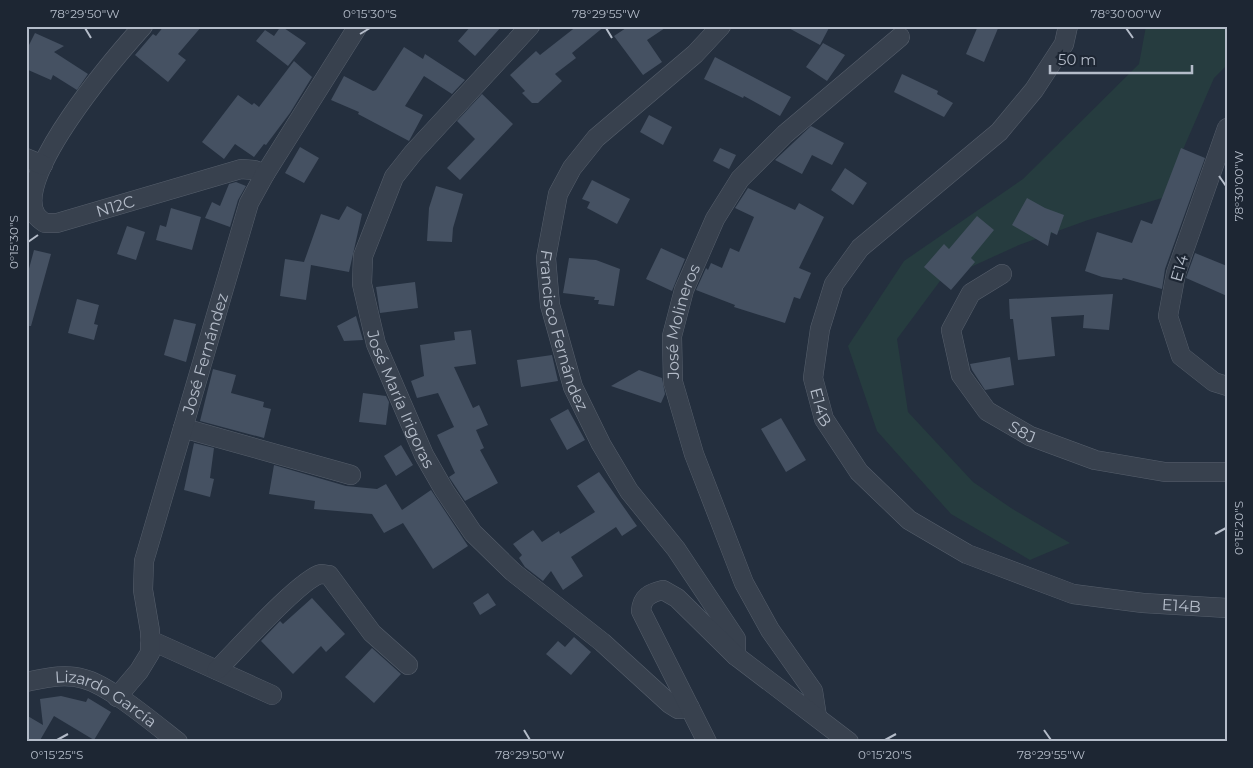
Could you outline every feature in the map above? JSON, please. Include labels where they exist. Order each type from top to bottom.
[{"type":"street","points":[[34,161],[78,104],[143,26]]},
{"type":"street","name":"José Fernández","points":[[117,697],[140,671],[150,653],[150,640],[142,590],[144,561],[249,203],[265,174],[358,26]]},
{"type":"street","name":"José María Irigoras","points":[[530,26],[413,153],[394,178],[363,256],[362,284],[376,344],[424,455],[444,490],[473,532],[512,572],[602,642],[670,704],[678,710],[690,708]]},
{"type":"street","name":"Francisco Fernández","points":[[721,26],[695,54],[596,138],[572,168],[558,194],[546,258],[550,305],[573,387],[601,444],[629,491],[676,549],[736,638],[736,656]]},
{"type":"street","name":"E14B","points":[[1068,26],[1064,44],[1034,90],[999,132],[860,248],[834,284],[820,329],[813,378],[824,419],[859,472],[909,520],[967,554],[1073,594],[1143,603],[1227,608]]},
{"type":"street","name":"José Molineros","points":[[817,717],[813,691],[770,630],[744,583],[694,454],[673,382],[672,336],[684,290],[716,219],[740,179],[785,134],[900,37]]},
{"type":"street","name":"E14","points":[[1227,128],[1176,273],[1168,316],[1181,356],[1214,382],[1227,386]]},
{"type":"street","name":"N12C","points":[[34,161],[33,205],[36,216],[44,223],[57,223],[241,169],[254,170],[265,174]]},
{"type":"street","name":"S8J","points":[[1002,274],[971,293],[951,330],[961,374],[987,411],[1030,436],[1095,460],[1165,472],[1227,472]]},
{"type":"street","points":[[183,428],[351,475]]},
{"type":"street","points":[[216,670],[277,608],[307,582],[321,574],[329,575],[372,633],[408,665]]},
{"type":"street","points":[[707,742],[641,611],[642,603],[647,595],[663,590],[677,598],[736,656],[849,742]]},
{"type":"street","points":[[150,640],[272,695]]},
{"type":"street","name":"Lizardo García","points":[[26,682],[59,676],[85,679],[117,697],[178,742]]},
{"type":"green space","points":[[1146,26],[1227,26],[1227,65],[1214,78],[1162,198],[1088,220],[1019,245],[940,281],[897,339],[908,412],[973,482],[1011,508],[1070,543],[1030,560],[951,514],[877,431],[848,346],[904,261],[1023,179],[1139,64]]},
{"type":"building","points":[[164,26],[202,26],[178,54],[186,60],[168,82],[135,55],[153,34],[156,36]]},
{"type":"building","points":[[281,26],[306,43],[288,66],[256,41],[265,30],[274,36]]},
{"type":"building","points":[[471,26],[502,26],[475,56],[458,41]]},
{"type":"building","points":[[577,26],[605,26],[572,53],[576,58],[555,74],[562,81],[538,103],[532,103],[522,93],[525,91],[510,75],[536,51],[540,55]]},
{"type":"building","points":[[629,26],[668,26],[647,40],[662,62],[643,75],[614,36]]},
{"type":"building","points":[[785,26],[830,26],[820,45]]},
{"type":"building","points":[[978,26],[999,26],[984,62],[966,54]]},
{"type":"building","points":[[35,33],[64,46],[54,52],[88,74],[77,90],[53,75],[51,80],[26,69],[26,51]]},
{"type":"building","points":[[823,43],[845,55],[827,81],[806,67]]},
{"type":"building","points":[[404,47],[423,59],[425,54],[465,80],[452,94],[424,76],[405,106],[423,115],[409,141],[358,114],[359,112],[331,100],[344,76],[373,91],[376,90]]},
{"type":"building","points":[[715,57],[791,97],[780,116],[744,96],[743,98],[704,79]]},
{"type":"building","points":[[294,61],[312,77],[290,113],[266,145],[264,144],[254,157],[235,144],[224,159],[202,142],[238,95],[252,105],[254,103],[259,107]]},
{"type":"building","points":[[902,74],[938,91],[937,94],[953,103],[944,117],[894,92]]},
{"type":"building","points":[[482,94],[513,124],[460,180],[447,168],[475,139],[457,121]]},
{"type":"building","points":[[649,115],[672,127],[663,145],[640,132]]},
{"type":"building","points":[[811,126],[844,143],[832,165],[812,155],[802,174],[775,160]]},
{"type":"building","points":[[300,147],[319,158],[304,183],[285,173]]},
{"type":"building","points":[[720,148],[736,155],[729,169],[713,161]]},
{"type":"building","points":[[1181,148],[1205,158],[1165,269],[1162,289],[1123,278],[1122,280],[1102,277],[1085,271],[1097,232],[1132,243],[1141,220],[1152,224]]},
{"type":"building","points":[[845,168],[867,183],[853,205],[831,190]]},
{"type":"building","points":[[592,180],[630,199],[617,224],[587,208],[590,202],[582,199]]},
{"type":"building","points":[[236,182],[246,186],[238,200],[230,227],[205,218],[212,202],[220,206],[229,184]]},
{"type":"building","points":[[436,186],[463,194],[453,228],[452,242],[427,241],[429,208]]},
{"type":"building","points":[[748,188],[795,210],[799,203],[824,217],[799,268],[811,273],[800,299],[794,297],[785,323],[734,307],[735,305],[696,290],[706,268],[708,270],[711,263],[722,268],[730,248],[739,252],[754,217],[735,208]]},
{"type":"building","points":[[1027,198],[1045,208],[1064,215],[1057,235],[1051,232],[1048,246],[1012,225]]},
{"type":"building","points":[[347,206],[362,214],[349,272],[311,265],[306,300],[280,296],[285,259],[304,262],[321,214],[339,220]]},
{"type":"building","points":[[171,208],[201,217],[192,250],[156,240],[160,225],[166,227]]},
{"type":"building","points":[[977,216],[994,230],[971,258],[975,262],[951,290],[924,267],[944,244],[949,249]]},
{"type":"building","points":[[127,226],[145,232],[136,260],[117,254]]},
{"type":"building","points":[[661,248],[685,259],[672,291],[646,279]]},
{"type":"building","points":[[34,250],[51,254],[31,326],[26,326],[26,280]]},
{"type":"building","points":[[1195,253],[1227,266],[1227,296],[1186,278]]},
{"type":"building","points":[[569,258],[596,260],[620,269],[614,306],[598,304],[599,300],[594,300],[595,297],[563,293]]},
{"type":"building","points":[[415,282],[418,308],[380,313],[376,287]]},
{"type":"building","points":[[1113,294],[1109,330],[1083,328],[1084,315],[1051,317],[1055,356],[1018,360],[1013,319],[1010,319],[1009,299]]},
{"type":"building","points":[[77,299],[99,305],[94,324],[98,325],[94,340],[68,333]]},
{"type":"building","points":[[356,316],[363,340],[344,341],[337,326]]},
{"type":"building","points":[[174,319],[196,324],[186,362],[164,355]]},
{"type":"building","points":[[471,330],[476,364],[454,367],[473,408],[479,405],[488,425],[476,430],[484,448],[480,450],[498,483],[465,501],[449,477],[455,473],[437,435],[454,427],[438,393],[417,398],[411,381],[424,376],[420,345],[455,340],[454,332]]},
{"type":"building","points":[[552,355],[558,381],[521,387],[517,360]]},
{"type":"building","points":[[1010,357],[1014,385],[985,390],[970,364]]},
{"type":"building","points":[[213,369],[236,375],[231,393],[264,402],[263,407],[271,409],[264,438],[200,421]]},
{"type":"building","points":[[639,370],[662,378],[665,394],[661,403],[611,386]]},
{"type":"building","points":[[363,393],[386,396],[389,402],[386,425],[359,422]]},
{"type":"building","points":[[568,409],[585,440],[567,450],[550,419]]},
{"type":"building","points":[[781,418],[806,460],[786,472],[761,429]]},
{"type":"building","points":[[194,443],[214,448],[210,478],[214,479],[210,497],[184,490]]},
{"type":"building","points":[[401,445],[413,465],[396,476],[384,456]]},
{"type":"building","points":[[274,465],[346,486],[377,489],[386,484],[402,510],[431,490],[468,546],[433,569],[403,523],[384,533],[372,514],[314,509],[315,501],[269,494]]},
{"type":"building","points":[[599,472],[637,526],[622,536],[616,527],[571,557],[583,576],[563,590],[551,571],[543,581],[525,567],[519,558],[522,555],[513,544],[533,530],[542,542],[559,531],[560,534],[595,512],[577,486]]},
{"type":"building","points":[[488,593],[496,605],[480,615],[473,603]]},
{"type":"building","points":[[312,598],[345,634],[326,652],[321,646],[293,674],[261,641],[280,621],[283,624]]},
{"type":"building","points":[[574,637],[591,652],[571,675],[546,654],[558,641],[565,647]]},
{"type":"building","points":[[372,648],[401,674],[374,703],[345,677]]},
{"type":"building","points":[[61,696],[86,702],[88,698],[111,712],[94,740],[54,716],[39,742],[26,742],[26,715],[43,725],[40,699]]}]
